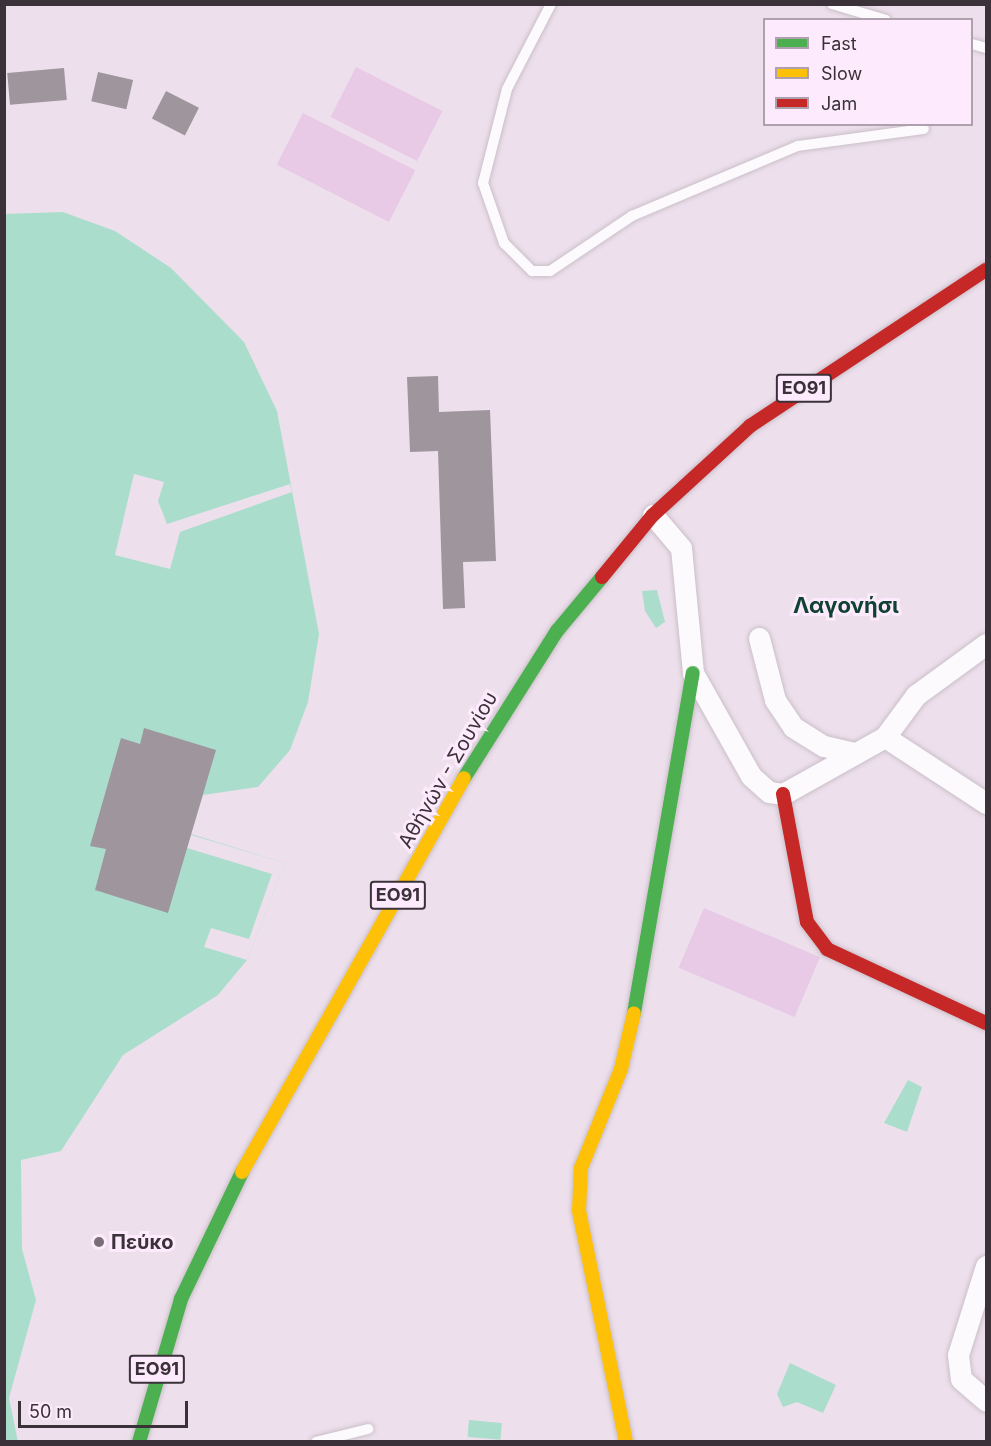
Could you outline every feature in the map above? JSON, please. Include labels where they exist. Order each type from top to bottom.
[{"type":"main road","name":"Αθήνών - Σουνίου","points":[[139,1442],[181,1299],[237,1180],[485,740],[557,631],[653,515],[750,426],[862,347],[987,270]]},
{"type":"main road","points":[[626,1442],[579,1210],[581,1168],[621,1069],[644,972],[693,673]]},
{"type":"main road","points":[[783,794],[807,922],[827,949],[987,1023]]},
{"type":"street","points":[[653,515],[681,549],[693,673],[751,776],[769,792],[783,794],[885,737],[916,695],[987,644]]},
{"type":"street","points":[[759,638],[775,700],[793,727],[824,746],[855,753]]},
{"type":"street","points":[[885,737],[987,803]]},
{"type":"street","points":[[987,1266],[958,1355],[961,1379],[987,1401]]},
{"type":"lane","points":[[551,4],[507,89],[483,183],[504,243],[532,271],[550,271],[632,216],[798,146],[924,129]]},
{"type":"lane","points":[[832,4],[879,18]]},
{"type":"lane","points":[[316,1442],[368,1429]]},
{"type":"shaded area","points":[[356,67],[442,111],[417,161],[331,117]]},
{"type":"shaded area","points":[[303,113],[415,170],[389,222],[277,165]]},
{"type":"shaded area","points":[[63,212],[115,231],[171,268],[244,342],[277,411],[319,634],[308,702],[290,750],[258,787],[203,795],[191,834],[285,863],[247,960],[218,995],[123,1055],[61,1151],[21,1160],[22,1249],[36,1300],[9,1398],[18,1442],[4,1441],[4,214]]},
{"type":"shaded area","points":[[657,590],[665,622],[656,628],[645,611],[642,591]]},
{"type":"shaded area","points":[[704,908],[820,957],[795,1017],[679,968]]},
{"type":"shaded area","points":[[908,1080],[922,1087],[907,1132],[884,1123]]},
{"type":"shaded area","points":[[790,1363],[836,1385],[823,1413],[797,1402],[783,1407],[777,1394]]},
{"type":"shaded area","points":[[469,1420],[502,1423],[500,1440],[468,1437]]},
{"type":"pier","points":[[134,474],[164,482],[158,501],[167,524],[290,484],[292,492],[180,532],[170,569],[115,555]]},
{"type":"pier","points":[[191,835],[285,863],[247,960],[204,947],[211,928],[249,939],[272,874],[187,848]]},
{"type":"building","points":[[64,68],[67,100],[10,105],[7,73]]},
{"type":"building","points":[[98,72],[133,80],[126,109],[91,101]]},
{"type":"building","points":[[166,91],[199,108],[185,135],[152,119]]},
{"type":"building","points":[[438,376],[439,412],[490,410],[496,561],[463,562],[465,608],[443,609],[438,451],[410,452],[407,377]]},
{"type":"building","points":[[144,728],[216,750],[168,913],[95,890],[106,849],[90,846],[121,738],[140,744]]},
{"type":"traffic: fast","points":[[464,778],[557,631],[602,577]]},
{"type":"traffic: fast","points":[[634,1013],[693,673]]},
{"type":"traffic: fast","points":[[139,1442],[181,1299],[242,1172]]},
{"type":"traffic: slow","points":[[242,1172],[464,778]]},
{"type":"traffic: slow","points":[[626,1442],[579,1210],[581,1168],[621,1069],[634,1013]]},
{"type":"traffic: jam","points":[[602,577],[653,515],[750,426],[986,270]]},
{"type":"traffic: jam","points":[[783,794],[807,922],[827,949],[986,1023]]},
{"type":"place","name":"Πεύκο","points":[[99,1242]]},
{"type":"district","name":"Λαγονήσι","points":[[846,606]]}]
